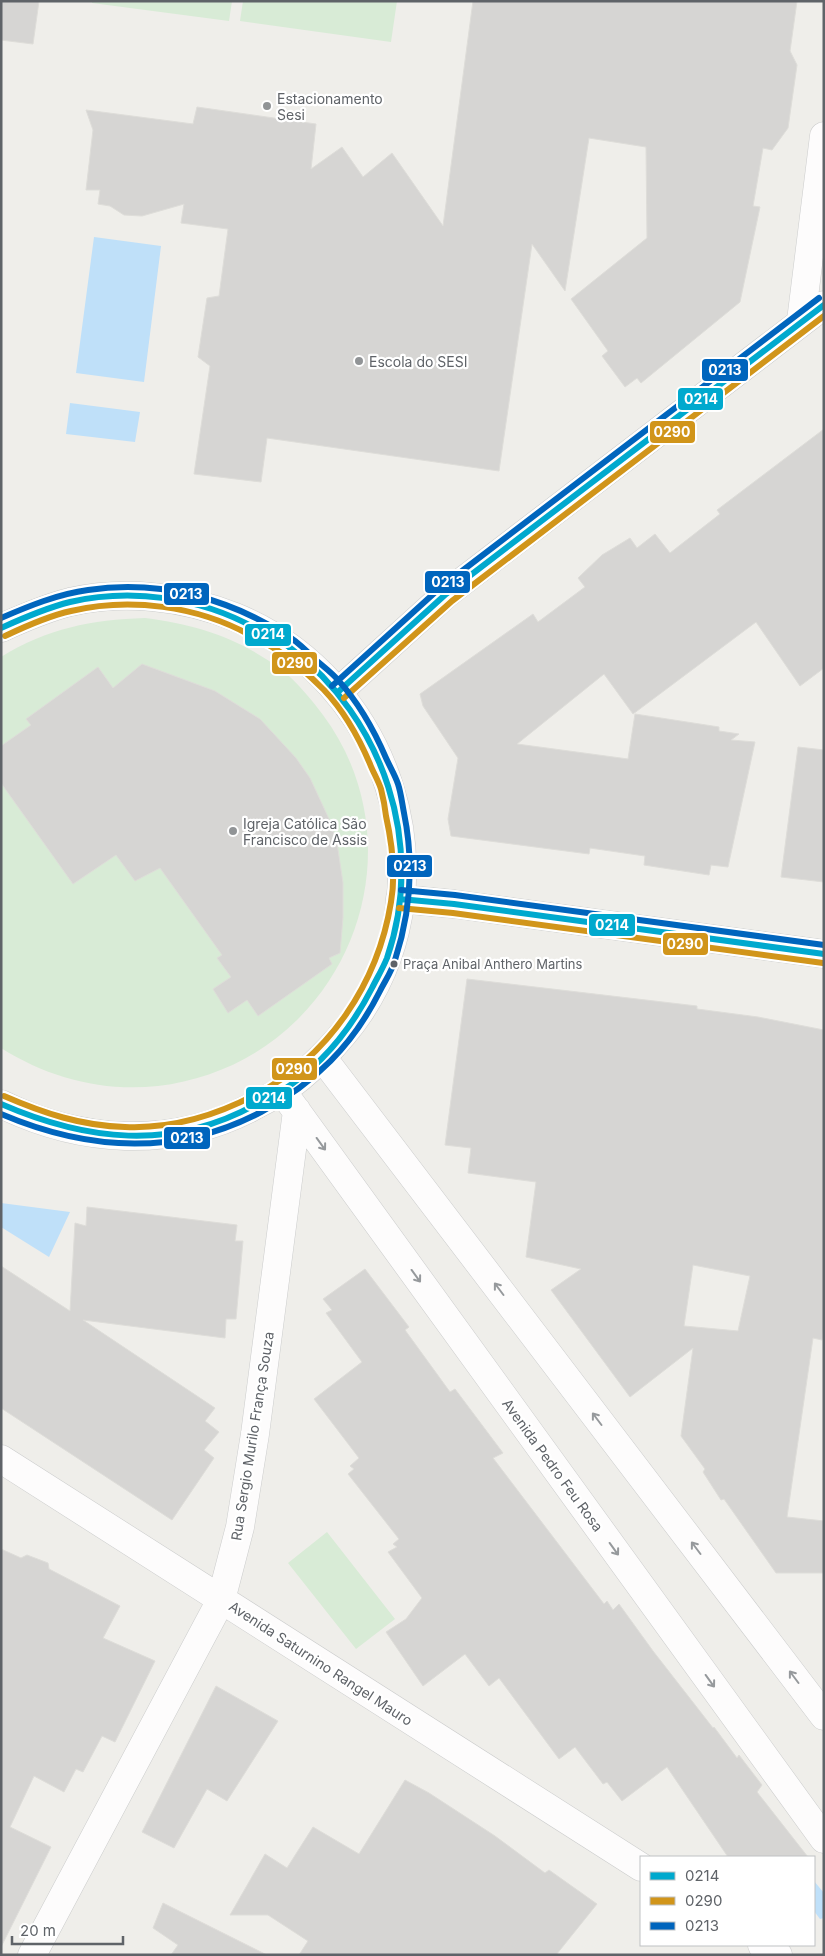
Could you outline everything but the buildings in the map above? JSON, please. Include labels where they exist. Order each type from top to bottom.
[{"type":"street","points":[[801,321],[824,136]]},
{"type":"street","points":[[338,692],[446,594],[824,305]]},
{"type":"street","points":[[1,628],[33,613],[69,602],[125,596],[181,600],[217,610],[251,624],[291,648],[312,666],[338,692],[360,722],[378,755],[391,789],[399,825],[402,852],[400,899],[395,930],[386,960],[374,987],[342,1036],[322,1057],[290,1101],[191,1130],[150,1136],[109,1136],[68,1130],[29,1118],[1,1104]]},
{"type":"street","points":[[400,899],[454,904],[824,954]]},
{"type":"street","points":[[322,1057],[824,1716]]},
{"type":"street","name":"Rua Sergio Murilo França Souza","points":[[32,1955],[221,1600],[240,1527],[255,1434],[290,1101]]},
{"type":"street","name":"Avenida Pedro Feu Rosa","points":[[290,1101],[824,1839]]},
{"type":"street","name":"Avenida Saturnino Rangel Mauro","points":[[1,1459],[640,1867]]},
{"type":"street","points":[[764,1946],[778,1955]]},
{"type":"green space","points":[[92,1],[232,1],[229,21],[92,3]]},
{"type":"green space","points":[[243,1],[397,1],[391,42],[240,21]]},
{"type":"green space","points":[[145,618],[200,629],[234,641],[282,670],[304,691],[323,715],[345,752],[360,791],[367,831],[367,872],[360,913],[346,951],[325,987],[297,1020],[283,1033],[250,1056],[215,1072],[177,1083],[158,1086],[117,1087],[96,1085],[57,1075],[1,1048],[1,657],[36,639],[70,627],[106,621]]},
{"type":"green space","points":[[327,1532],[395,1619],[356,1649],[288,1563]]},
{"type":"water","points":[[94,237],[161,246],[144,382],[76,373]]},
{"type":"water","points":[[70,403],[140,412],[135,442],[66,434]]},
{"type":"water","points":[[1,1203],[70,1212],[49,1257],[1,1227]]},
{"type":"water","points":[[815,1882],[824,1893],[824,1918],[820,1919],[815,1912]]},
{"type":"transit line","name":"0213","points":[[332,686],[441,587],[819,298]]},
{"type":"transit line","name":"0214","points":[[338,692],[446,594],[824,305]]},
{"type":"transit line","name":"0290","points":[[344,698],[452,601],[824,316]]},
{"type":"transit line","name":"0213","points":[[1,618],[66,594],[115,587],[142,587],[194,595],[219,603],[244,612],[291,638],[336,677],[359,707],[376,737],[399,787],[407,831],[410,868],[408,905],[400,942],[392,968],[369,1011],[358,1029],[331,1061],[281,1101],[229,1127],[164,1142],[131,1144],[66,1136],[1,1114]]},
{"type":"transit line","name":"0214","points":[[1,628],[43,610],[70,602],[93,598],[141,596],[188,602],[211,609],[233,617],[281,642],[322,676],[350,710],[372,747],[388,787],[398,829],[402,872],[398,915],[387,958],[364,1003],[344,1032],[321,1059],[295,1082],[277,1094],[223,1120],[192,1129],[160,1135],[128,1136],[97,1133],[33,1117],[1,1104]]},
{"type":"transit line","name":"0290","points":[[4,1096],[63,1118],[109,1126],[142,1127],[192,1120],[224,1109],[255,1095],[282,1079],[306,1060],[327,1039],[346,1015],[362,989],[375,961],[384,932],[391,902],[393,870],[390,837],[381,789],[356,735],[338,707],[324,690],[299,667],[275,649],[230,625],[208,617],[186,611],[140,605],[93,607],[62,613],[5,636]]},
{"type":"transit line","name":"0213","points":[[401,890],[455,895],[824,945]]},
{"type":"transit line","name":"0214","points":[[400,899],[454,904],[824,954]]},
{"type":"transit line","name":"0290","points":[[399,908],[453,913],[823,963]]},
{"type":"place","name":"Estacionamento Sesi","points":[[267,106]]},
{"type":"place","name":"Escola do SESI","points":[[359,361]]},
{"type":"place","name":"Igreja Católica São Francisco de Assis","points":[[233,831]]},
{"type":"place","name":"Praça Anibal Anthero Martins","points":[[394,964]]}]
